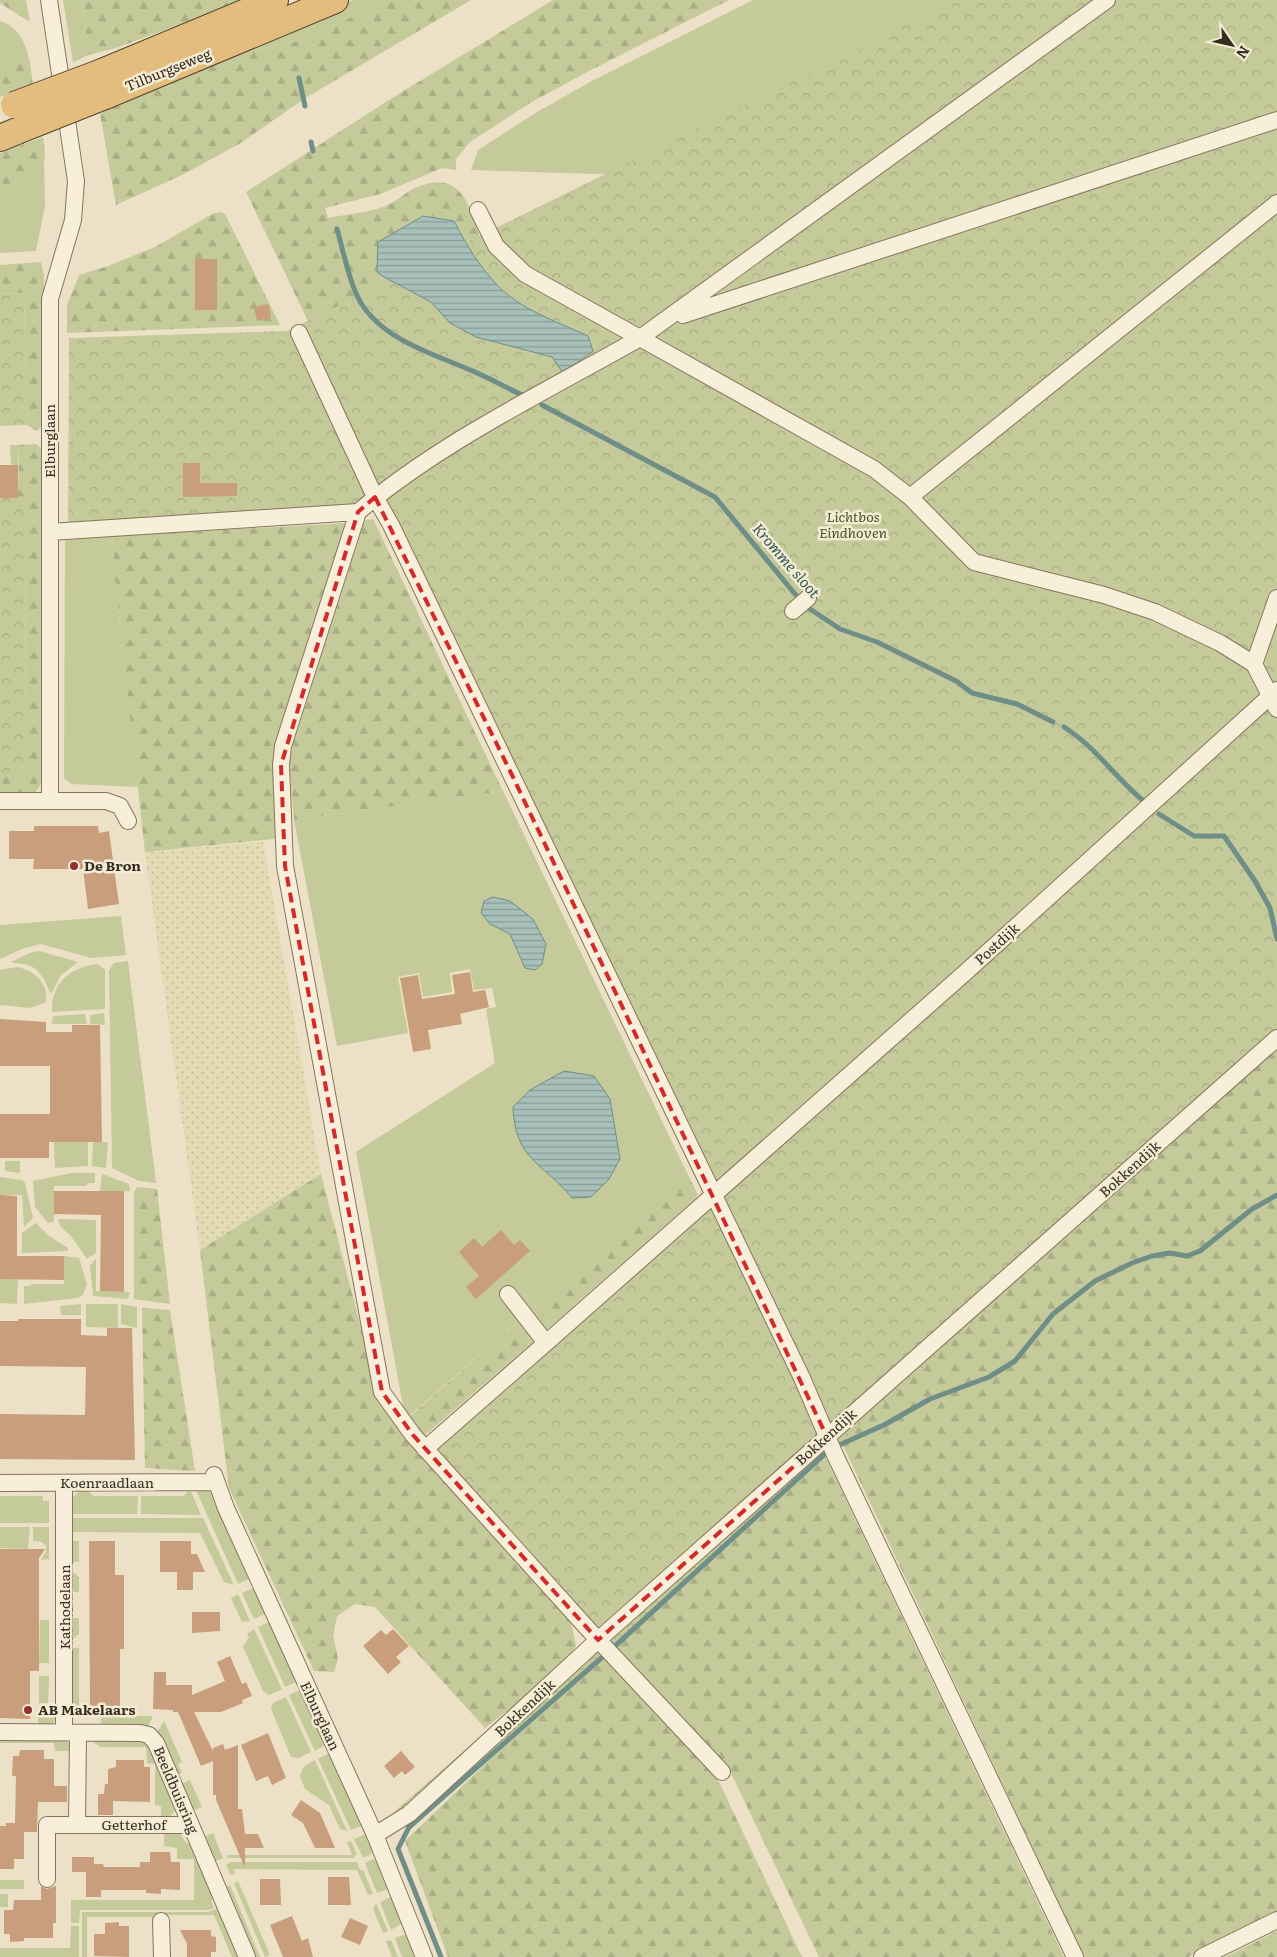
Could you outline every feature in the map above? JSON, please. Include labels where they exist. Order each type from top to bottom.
[{"type":"highway","name":"Tilburgseweg","points":[[9,135],[103,84],[275,0]]},
{"type":"highway","name":"Tilburgseweg","points":[[7,108],[103,84],[335,0]]},
{"type":"street","name":"Elburglaan","points":[[49,0],[76,181],[73,220],[50,299],[50,800]]},
{"type":"street","points":[[722,1772],[598,1640],[425,1449],[382,1392],[285,866],[281,765],[284,746],[358,512],[390,485],[497,418],[640,338],[666,321],[1107,0]]},
{"type":"street","points":[[666,321],[1277,120]]},
{"type":"street","points":[[910,497],[1277,203]]},
{"type":"street","points":[[478,210],[496,246],[525,274],[874,469],[910,497],[974,562],[1104,595],[1155,612],[1220,643],[1254,664],[1275,699]]},
{"type":"street","points":[[299,333],[375,498],[404,552],[802,1378],[826,1437],[1075,1957]]},
{"type":"street","points":[[50,532],[358,512]]},
{"type":"street","points":[[1254,664],[1277,598]]},
{"type":"street","name":"Postdijk","points":[[425,1449],[1275,699]]},
{"type":"street","points":[[0,801],[106,801],[120,806],[128,821]]},
{"type":"street","name":"Bokkendijk","points":[[375,1835],[409,1814],[598,1640],[1277,1038]]},
{"type":"street","points":[[508,1294],[546,1343]]},
{"type":"street","name":"Elburglaan","points":[[214,1479],[375,1835],[424,1957]]},
{"type":"street","name":"Koenraadlaan","points":[[0,1483],[214,1479]]},
{"type":"street","name":"Kathodelaan","points":[[64,1483],[71,1732]]},
{"type":"street","name":"Beeldbuisring","points":[[0,1732],[140,1733],[151,1737],[156,1743],[247,1957]]},
{"type":"street","points":[[71,1732],[77,1825]]},
{"type":"street","name":"Getterhof","points":[[47,1879],[47,1825],[191,1825]]},
{"type":"street","points":[[1202,1957],[1277,1920]]},
{"type":"street","points":[[161,1921],[162,1957]]},
{"type":"highlighted area","points":[[375,497],[512,775],[827,1437],[598,1640],[413,1435],[382,1392],[285,866],[281,765],[358,512]]},
{"type":"shaded area","points":[[263,842],[321,1174],[200,1250],[145,852]]},
{"type":"green space","points":[[0,0],[26,0],[30,22],[0,3]]},
{"type":"green space","points":[[63,0],[82,0],[89,55],[73,62]]},
{"type":"green space","points":[[82,0],[246,0],[116,48],[89,55]]},
{"type":"green space","points":[[353,0],[392,0],[296,41],[218,58]]},
{"type":"green space","points":[[392,0],[471,0],[307,97],[239,144],[180,176],[116,205],[100,114],[110,106],[218,58],[296,41]]},
{"type":"green space","points":[[553,0],[729,0],[530,103],[470,142],[456,159],[456,170],[442,168],[380,194],[325,208],[328,218],[366,212],[388,205],[417,187],[434,182],[447,184],[457,189],[465,199],[471,211],[485,254],[476,260],[454,221],[423,216],[378,242],[391,281],[380,471],[246,192],[397,95]]},
{"type":"green space","points":[[753,0],[985,0],[725,178],[471,170],[478,150],[537,112],[592,81]]},
{"type":"green space","name":"Lichtbos Eindhoven","points":[[958,0],[1277,0],[1277,1049],[409,1831],[395,1811],[598,1634],[432,1451],[708,1204],[376,511],[347,519],[68,534],[69,338],[287,331]]},
{"type":"green space","points":[[0,21],[12,27],[21,37],[30,62],[0,60]]},
{"type":"green space","points":[[0,60],[30,62],[33,85],[0,97]]},
{"type":"green space","points":[[43,137],[45,159],[37,174],[26,183],[0,196],[0,153]]},
{"type":"green space","points":[[44,161],[45,206],[36,251],[0,253],[0,196],[25,183],[36,173]]},
{"type":"green space","points":[[221,212],[225,214],[280,325],[67,333],[67,305],[79,275],[108,266],[155,247],[214,213]]},
{"type":"green space","points":[[41,262],[44,276],[44,424],[37,431],[27,425],[24,293],[0,294],[0,265]]},
{"type":"green space","points":[[24,293],[27,425],[0,426],[0,294]]},
{"type":"green space","points":[[37,444],[44,452],[43,781],[35,793],[0,795],[0,774],[25,774],[26,498],[18,498],[19,445]]},
{"type":"green space","points":[[10,445],[19,445],[18,465],[11,465]]},
{"type":"green space","points":[[0,498],[26,498],[25,774],[0,774]]},
{"type":"green space","points":[[373,519],[503,791],[294,820],[289,764],[293,744],[365,520]]},
{"type":"green space","points":[[348,523],[278,739],[283,838],[145,852],[112,536]]},
{"type":"green space","points":[[112,536],[138,787],[71,784],[64,778],[65,540]]},
{"type":"green space","points":[[503,791],[686,1171],[535,1306],[551,1326],[533,1342],[517,1322],[407,1418],[404,1411],[356,1152],[495,1063],[486,1009],[496,1007],[492,988],[474,990],[470,969],[450,973],[452,992],[423,997],[419,973],[398,977],[408,1033],[337,1046],[294,820]],"holes":[[[484,901],[542,964],[525,968],[510,934],[490,924],[481,913]],[[594,1076],[610,1099],[620,1159],[572,1198],[525,1150],[515,1125],[514,1107],[530,1090]]]},
{"type":"green space","points":[[121,916],[126,955],[92,958],[40,944],[22,949],[0,959],[0,925]]},
{"type":"green space","points":[[40,951],[78,962],[61,975],[51,994],[37,970],[28,965],[11,962],[32,952]]},
{"type":"green space","points":[[128,961],[156,1183],[139,1181],[112,1168],[109,970],[114,963]]},
{"type":"green space","points":[[98,964],[105,970],[105,1009],[52,1012],[55,992],[64,978],[79,969]]},
{"type":"green space","points":[[17,967],[29,971],[39,978],[45,989],[46,1002],[30,1008],[0,1005],[0,970]]},
{"type":"green space","points":[[104,1013],[105,1025],[90,1024],[90,1015]]},
{"type":"green space","points":[[85,1014],[87,1024],[52,1024],[53,1016]]},
{"type":"green space","points":[[1277,1049],[1277,1912],[1188,1957],[1084,1957],[840,1439]]},
{"type":"green space","points":[[54,1141],[88,1142],[88,1166],[55,1168]]},
{"type":"green space","points":[[93,1142],[108,1142],[106,1168],[92,1166]]},
{"type":"green space","points":[[5,1161],[20,1161],[20,1173],[5,1171]]},
{"type":"green space","points":[[686,1171],[698,1195],[695,1199],[551,1326],[535,1306]]},
{"type":"green space","points":[[71,1173],[95,1173],[95,1183],[87,1183],[87,1186],[54,1186],[54,1222],[48,1223],[35,1207],[33,1181]]},
{"type":"green space","points":[[102,1174],[129,1184],[130,1191],[100,1191]]},
{"type":"green space","points":[[321,1174],[378,1393],[571,1621],[576,1646],[562,1669],[485,1728],[375,1607],[355,1604],[337,1616],[333,1635],[338,1659],[334,1672],[314,1671],[229,1488],[200,1250]]},
{"type":"green space","points":[[0,1177],[22,1180],[25,1183],[33,1218],[24,1227],[22,1195],[0,1195]]},
{"type":"green space","points":[[137,1187],[157,1189],[170,1304],[134,1299],[134,1192]]},
{"type":"green space","points":[[58,1219],[96,1220],[96,1253],[87,1259],[71,1236],[61,1227]]},
{"type":"green space","points":[[36,1223],[49,1236],[68,1248],[68,1251],[22,1253],[22,1233]]},
{"type":"green space","points":[[64,1256],[79,1258],[87,1284],[83,1295],[77,1298],[24,1304],[24,1286],[31,1286],[31,1284],[64,1284]]},
{"type":"green space","points":[[96,1258],[96,1291],[130,1292],[128,1299],[93,1296],[90,1266]]},
{"type":"green space","points":[[0,1279],[18,1279],[17,1304],[0,1303]]},
{"type":"green space","points":[[81,1304],[81,1315],[61,1315],[60,1306]]},
{"type":"green space","points":[[86,1304],[118,1304],[118,1328],[86,1327]]},
{"type":"green space","points":[[121,1304],[137,1307],[137,1328],[121,1324]]},
{"type":"green space","points":[[142,1308],[170,1310],[195,1471],[145,1468]]},
{"type":"green space","points":[[517,1322],[533,1342],[423,1437],[407,1419]]},
{"type":"green space","points":[[824,1454],[1064,1957],[819,1957],[728,1767],[612,1644]]},
{"type":"green space","points":[[195,1488],[207,1490],[213,1494],[250,1575],[249,1579],[238,1584]]},
{"type":"green space","points":[[82,1489],[87,1489],[93,1496],[138,1496],[137,1514],[71,1514],[73,1497]]},
{"type":"green space","points":[[190,1489],[201,1515],[141,1514],[141,1496],[183,1496]]},
{"type":"green space","points":[[0,1496],[43,1496],[43,1501],[49,1501],[49,1523],[0,1523]]},
{"type":"green space","points":[[71,1518],[203,1518],[234,1585],[224,1582],[200,1533],[71,1532]]},
{"type":"green space","points":[[0,1527],[30,1527],[28,1549],[0,1548]]},
{"type":"green space","points":[[33,1527],[49,1527],[49,1559],[41,1560],[46,1552],[46,1546],[42,1542],[33,1541]]},
{"type":"green space","points":[[71,1541],[79,1541],[79,1562],[71,1562]]},
{"type":"green space","points":[[71,1573],[79,1577],[79,1592],[71,1592]]},
{"type":"green space","points":[[254,1588],[266,1610],[265,1614],[254,1619],[242,1593]]},
{"type":"green space","points":[[238,1594],[250,1621],[242,1622],[231,1598]]},
{"type":"green space","points":[[71,1618],[79,1618],[79,1634],[73,1639],[70,1639]]},
{"type":"green space","points":[[40,1620],[49,1620],[49,1663],[39,1663]]},
{"type":"green space","points":[[269,1622],[272,1624],[297,1678],[296,1682],[285,1687],[258,1627]]},
{"type":"green space","points":[[254,1629],[282,1689],[269,1695],[263,1691],[243,1647],[249,1637],[247,1634]]},
{"type":"green space","points":[[70,1648],[79,1648],[79,1711],[70,1711]]},
{"type":"green space","points":[[601,1653],[712,1773],[721,1786],[802,1957],[448,1957],[405,1841]]},
{"type":"green space","points":[[39,1676],[49,1676],[48,1703],[39,1703]]},
{"type":"green space","points":[[300,1690],[303,1692],[326,1741],[325,1745],[315,1751],[289,1695]]},
{"type":"green space","points":[[286,1697],[311,1752],[299,1758],[291,1757],[271,1709],[273,1703]]},
{"type":"green space","points":[[38,1715],[58,1715],[53,1723],[38,1726]]},
{"type":"green space","points":[[101,1716],[153,1716],[148,1727],[101,1726]]},
{"type":"green space","points":[[164,1721],[182,1762],[178,1764],[182,1773],[177,1775],[157,1732]]},
{"type":"green space","points":[[0,1739],[63,1740],[70,1744],[72,1751],[55,1751],[54,1743],[0,1743]]},
{"type":"green space","points":[[140,1739],[148,1744],[175,1806],[173,1813],[167,1818],[161,1819],[161,1806],[155,1805],[155,1764],[147,1763],[146,1747],[101,1747],[94,1743],[94,1740]]},
{"type":"green space","points":[[329,1753],[362,1826],[351,1830],[318,1759]]},
{"type":"green space","points":[[315,1760],[347,1831],[340,1829],[329,1805],[305,1789],[300,1776],[304,1766]]},
{"type":"green space","points":[[190,1780],[202,1807],[192,1811],[181,1784]]},
{"type":"green space","points":[[213,1833],[223,1858],[214,1862],[204,1837]]},
{"type":"green space","points":[[164,1834],[180,1834],[187,1844],[191,1842],[215,1899],[211,1901],[214,1908],[208,1910],[80,1910],[79,1923],[71,1923],[71,1900],[194,1900],[194,1859],[177,1859],[177,1848],[164,1846]]},
{"type":"green space","points":[[366,1834],[369,1836],[374,1848],[371,1854],[363,1858],[354,1839]]},
{"type":"green space","points":[[351,1841],[357,1854],[354,1856],[355,1858],[228,1858],[227,1855],[352,1855],[347,1842]]},
{"type":"green space","points":[[373,1859],[379,1861],[389,1885],[388,1889],[377,1893],[365,1863]]},
{"type":"green space","points":[[231,1862],[357,1862],[360,1870],[363,1870],[373,1894],[368,1895],[357,1870],[234,1869],[235,1874],[231,1875],[226,1865]]},
{"type":"green space","points":[[0,1880],[24,1880],[24,1889],[0,1889]]},
{"type":"green space","points":[[238,1881],[270,1955],[265,1957],[234,1883]]},
{"type":"green space","points":[[230,1885],[260,1957],[254,1957],[225,1887]]},
{"type":"green space","points":[[0,1894],[8,1894],[8,1907],[0,1907]]},
{"type":"green space","points":[[391,1897],[395,1900],[404,1922],[391,1930],[380,1902]]},
{"type":"green space","points":[[376,1903],[388,1931],[383,1933],[373,1909]]},
{"type":"green space","points":[[219,1908],[240,1957],[232,1957],[214,1915],[165,1915],[165,1912],[208,1912]]},
{"type":"green space","points":[[82,1912],[158,1912],[158,1917],[87,1917],[87,1957],[82,1957]]},
{"type":"green space","points":[[71,1926],[79,1926],[79,1957],[0,1957],[0,1948],[70,1948]]},
{"type":"green space","points":[[1277,1931],[1277,1957],[1225,1957]]},
{"type":"green space","points":[[406,1934],[409,1936],[418,1957],[402,1957],[395,1938]]},
{"type":"green space","points":[[391,1940],[398,1957],[392,1957],[386,1941]]},
{"type":"water","points":[[423,216],[454,221],[473,254],[497,285],[517,302],[588,336],[593,351],[563,373],[552,357],[476,337],[450,323],[431,302],[377,272],[378,242]]},
{"type":"water","points":[[493,897],[510,901],[533,919],[546,944],[542,964],[535,970],[525,968],[510,934],[490,924],[481,913],[484,901]]},
{"type":"water","points":[[564,1071],[594,1076],[610,1099],[620,1159],[609,1179],[591,1197],[572,1198],[525,1150],[515,1125],[513,1107],[530,1090]]},
{"type":"building","points":[[195,259],[217,259],[217,310],[195,310]]},
{"type":"building","points":[[269,304],[271,318],[257,321],[254,307]]},
{"type":"building","points":[[183,463],[200,463],[200,483],[237,483],[237,496],[183,497]]},
{"type":"building","points":[[0,465],[18,465],[18,498],[0,498]]},
{"type":"building","name":"De Bron","points":[[34,826],[98,826],[99,833],[109,831],[119,904],[88,909],[83,869],[33,869],[34,859],[9,859],[9,831],[34,831]]},
{"type":"building","points":[[470,972],[473,992],[485,990],[489,1007],[460,1014],[462,1024],[428,1030],[431,1049],[413,1052],[400,978],[418,975],[422,999],[455,994],[452,975]]},
{"type":"building","points":[[0,1019],[46,1022],[46,1032],[72,1032],[72,1025],[100,1025],[102,1142],[49,1142],[49,1158],[0,1158],[0,1114],[50,1114],[50,1066],[0,1066]]},
{"type":"building","points":[[54,1191],[124,1191],[124,1292],[100,1291],[101,1215],[54,1214]]},
{"type":"building","points":[[0,1195],[17,1196],[17,1256],[64,1256],[64,1280],[0,1279]]},
{"type":"building","points":[[501,1230],[514,1245],[520,1240],[530,1251],[476,1299],[466,1287],[479,1276],[459,1252],[474,1238],[482,1247]]},
{"type":"building","points":[[18,1319],[81,1319],[81,1335],[107,1336],[107,1328],[132,1328],[135,1460],[0,1459],[0,1414],[85,1415],[86,1367],[0,1366],[0,1321],[18,1321]]},
{"type":"building","points":[[89,1541],[115,1541],[115,1575],[124,1575],[124,1649],[120,1649],[120,1706],[90,1706]]},
{"type":"building","points":[[160,1541],[191,1541],[191,1554],[197,1554],[205,1572],[193,1572],[193,1590],[177,1590],[177,1572],[160,1572]]},
{"type":"building","points":[[0,1549],[45,1549],[39,1558],[39,1671],[30,1671],[30,1719],[0,1718]]},
{"type":"building","points":[[192,1612],[220,1612],[220,1631],[192,1633]]},
{"type":"building","points":[[393,1629],[409,1646],[396,1657],[401,1662],[388,1674],[363,1646],[381,1630],[386,1635]]},
{"type":"building","points":[[230,1656],[242,1684],[246,1682],[252,1696],[242,1700],[243,1703],[221,1712],[194,1712],[213,1751],[213,1748],[223,1744],[225,1750],[238,1745],[238,1809],[242,1809],[245,1834],[258,1834],[264,1848],[245,1848],[245,1868],[216,1800],[216,1795],[213,1795],[213,1761],[201,1766],[178,1712],[153,1709],[154,1672],[166,1672],[166,1685],[192,1685],[192,1695],[225,1681],[217,1662]]},
{"type":"building","points":[[268,1733],[286,1778],[272,1785],[268,1776],[256,1781],[241,1745]]},
{"type":"building","points":[[20,1750],[44,1750],[44,1759],[54,1759],[54,1786],[67,1786],[67,1802],[38,1802],[37,1832],[24,1832],[24,1859],[14,1859],[14,1869],[0,1869],[0,1826],[6,1826],[6,1823],[15,1823],[16,1776],[12,1776],[13,1756],[19,1756]]},
{"type":"building","points":[[401,1751],[415,1767],[405,1775],[402,1771],[394,1778],[384,1766]]},
{"type":"building","points":[[116,1760],[144,1760],[144,1767],[150,1767],[150,1802],[113,1801],[113,1815],[98,1815],[98,1794],[104,1794],[105,1784],[108,1784],[108,1769],[116,1767]]},
{"type":"building","points":[[301,1800],[320,1813],[335,1848],[315,1848],[303,1823],[291,1815]]},
{"type":"building","points":[[150,1852],[170,1852],[171,1862],[180,1862],[180,1890],[161,1889],[161,1894],[146,1893],[146,1890],[101,1890],[101,1897],[86,1897],[86,1872],[72,1872],[72,1857],[94,1857],[94,1864],[103,1864],[104,1867],[140,1867],[140,1862],[150,1862]]},
{"type":"building","points":[[328,1877],[349,1877],[351,1905],[328,1905]]},
{"type":"building","points":[[260,1879],[280,1879],[281,1905],[260,1905]]},
{"type":"building","points":[[41,1886],[47,1889],[56,1886],[56,1923],[53,1923],[53,1938],[24,1938],[24,1941],[10,1942],[10,1934],[4,1934],[4,1910],[13,1910],[14,1900],[41,1900]]},
{"type":"building","points":[[292,1916],[302,1941],[308,1938],[313,1957],[283,1957],[270,1925]]},
{"type":"building","points":[[350,1918],[368,1926],[360,1945],[341,1937]]},
{"type":"building","points":[[119,1922],[119,1926],[129,1926],[129,1957],[94,1956],[94,1934],[105,1934],[105,1923]]},
{"type":"building","points":[[180,1930],[211,1930],[211,1936],[216,1937],[216,1952],[211,1952],[211,1957],[187,1957],[187,1944]]},
{"type":"waterway","points":[[299,78],[305,106]]},
{"type":"waterway","name":"Kromme sloot","points":[[311,142],[313,151]]},
{"type":"waterway","name":"Kromme sloot","points":[[337,229],[357,296],[371,316],[384,328],[413,346],[522,395]]},
{"type":"waterway","name":"Kromme sloot","points":[[542,405],[715,497],[804,605],[840,629],[877,642],[956,681],[972,693],[1017,704],[1053,722]]},
{"type":"waterway","name":"Kromme sloot","points":[[1064,727],[1086,744],[1146,803]]},
{"type":"waterway","name":"Kromme sloot","points":[[1159,814],[1194,836],[1224,836],[1255,881],[1270,908],[1277,939]]},
{"type":"waterway","points":[[837,1446],[884,1425],[930,1399],[989,1377],[1015,1361],[1053,1314],[1095,1281],[1132,1263],[1152,1256],[1170,1253],[1187,1256],[1200,1251],[1252,1209],[1277,1195]]},
{"type":"waterway","points":[[441,1957],[398,1849],[409,1827],[615,1646],[827,1452]]},
{"type":"place","name":"De Bron","points":[[74,866]]},
{"type":"place","name":"AB Makelaars","points":[[28,1710]]}]
